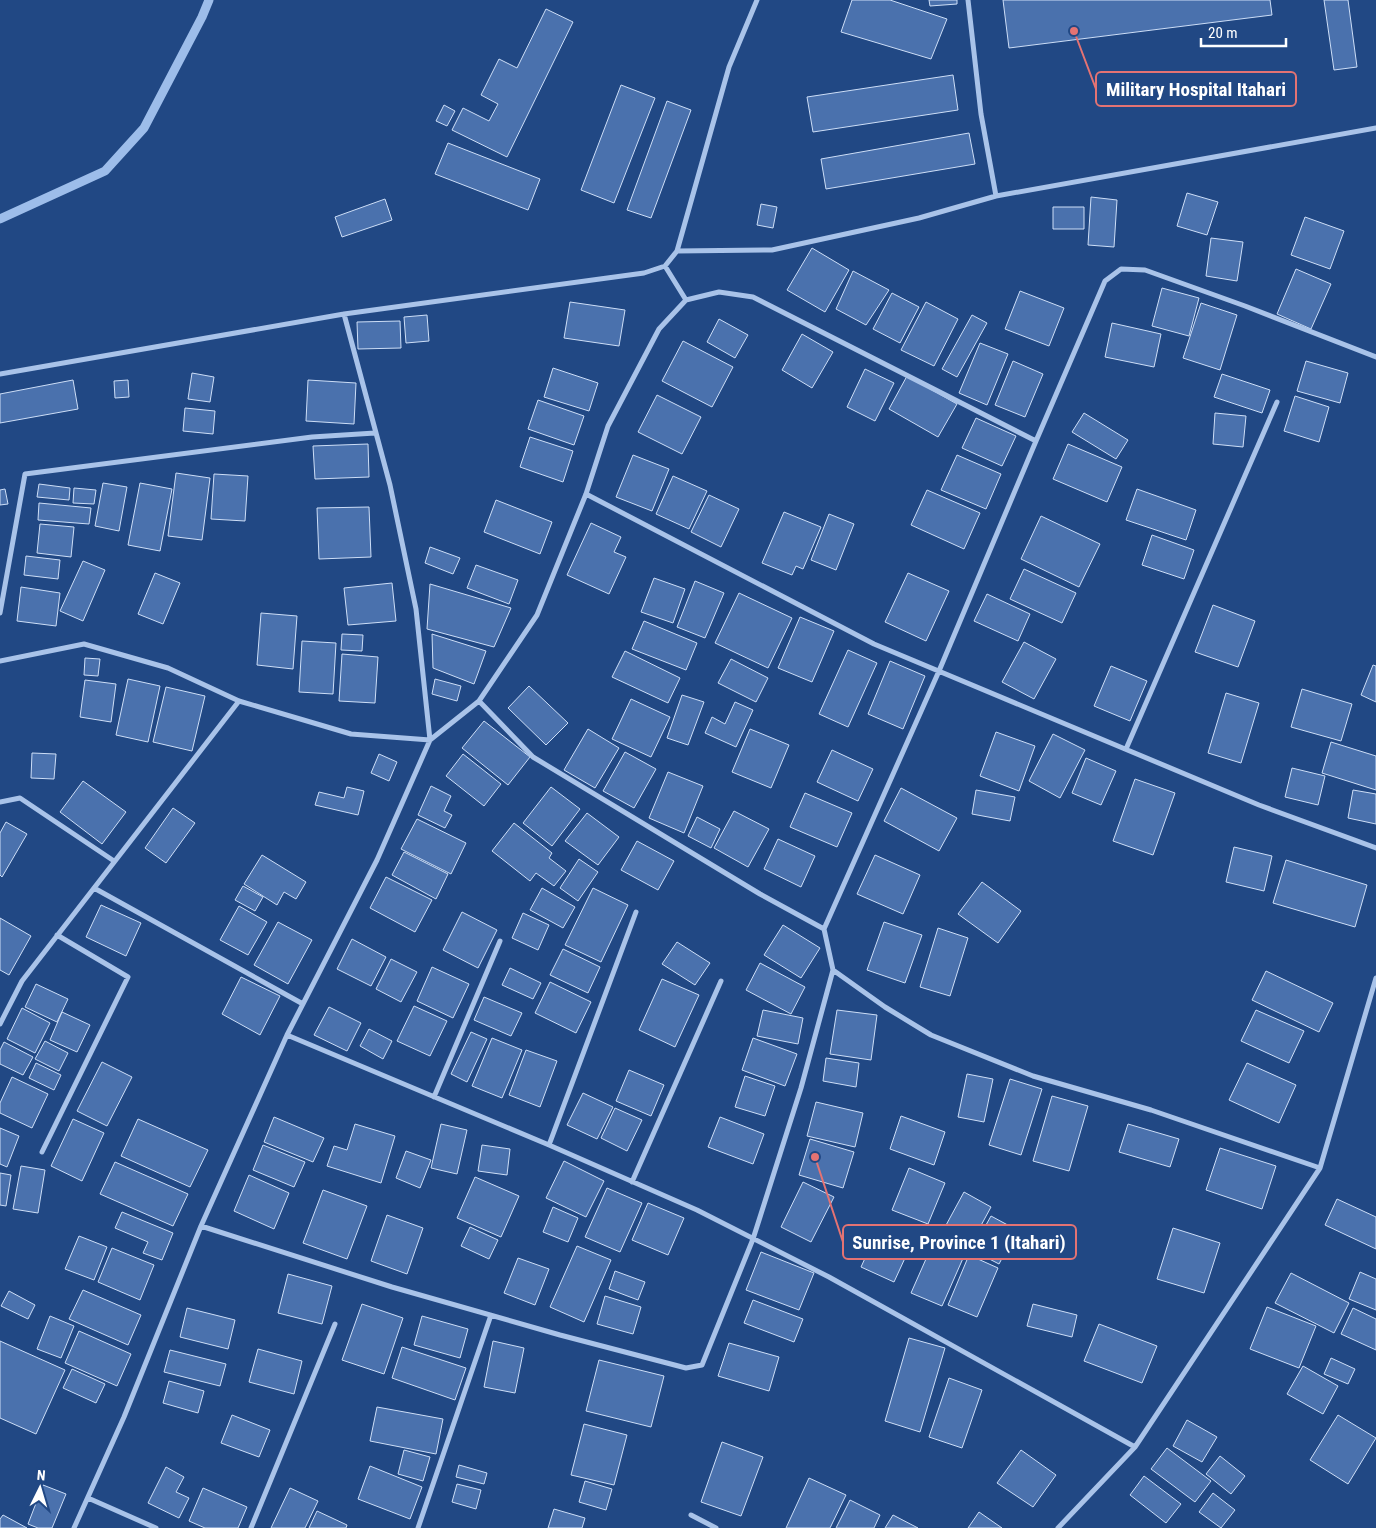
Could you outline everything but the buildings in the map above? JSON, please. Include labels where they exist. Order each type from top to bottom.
[{"type":"street","points":[[0,374],[344,314],[644,273],[665,266],[677,251],[730,67],[757,0]]},
{"type":"street","points":[[968,0],[981,114],[996,196]]},
{"type":"street","points":[[677,251],[772,250],[919,218],[996,196],[1376,128]]},
{"type":"street","points":[[665,266],[686,300]]},
{"type":"street","points":[[201,1226],[392,1287],[491,1315],[686,1368],[702,1365],[753,1239],[801,1088],[833,970],[824,929],[940,671],[1105,281],[1121,269],[1145,270],[1245,306],[1376,357]]},
{"type":"street","points":[[74,1528],[124,1417],[201,1226],[287,1035],[377,860],[430,740],[479,701],[537,615],[586,494],[608,426],[659,329],[686,300],[719,292],[753,297],[1036,441]]},
{"type":"street","points":[[344,314],[390,485],[416,609],[430,740]]},
{"type":"street","points":[[1126,749],[1277,402]]},
{"type":"street","points":[[0,613],[25,474],[312,436],[376,433]]},
{"type":"street","points":[[586,494],[874,644],[1259,805],[1376,848]]},
{"type":"street","points":[[0,661],[84,644],[168,668],[239,701],[351,734],[430,740]]},
{"type":"street","points":[[0,1024],[22,981],[239,701]]},
{"type":"street","points":[[479,701],[533,757],[760,894],[824,929]]},
{"type":"street","points":[[0,802],[20,798],[114,861]]},
{"type":"street","points":[[94,888],[303,1004]]},
{"type":"street","points":[[549,1145],[636,912]]},
{"type":"street","points":[[42,1152],[128,976],[57,935]]},
{"type":"street","points":[[434,1097],[500,941]]},
{"type":"street","points":[[833,970],[885,1007],[948,1042],[1034,1076],[1151,1110],[1320,1168]]},
{"type":"street","points":[[1058,1528],[1135,1447],[1320,1168],[1376,978]]},
{"type":"street","points":[[632,1182],[721,981]]},
{"type":"street","points":[[287,1035],[549,1145],[697,1210],[829,1277],[1135,1447]]},
{"type":"street","points":[[418,1528],[491,1315]]},
{"type":"street","points":[[251,1528],[335,1324]]},
{"type":"street","points":[[88,1498],[156,1528]]},
{"type":"street","points":[[691,1515],[716,1528]]},
{"type":"waterway","points":[[0,219],[105,171],[144,128],[209,0]]},
{"type":"place","name":"Military Hospital Itahari","points":[[1074,31]]},
{"type":"place","name":"Sunrise, Province 1 (Itahari)","points":[[815,1157]]}]
